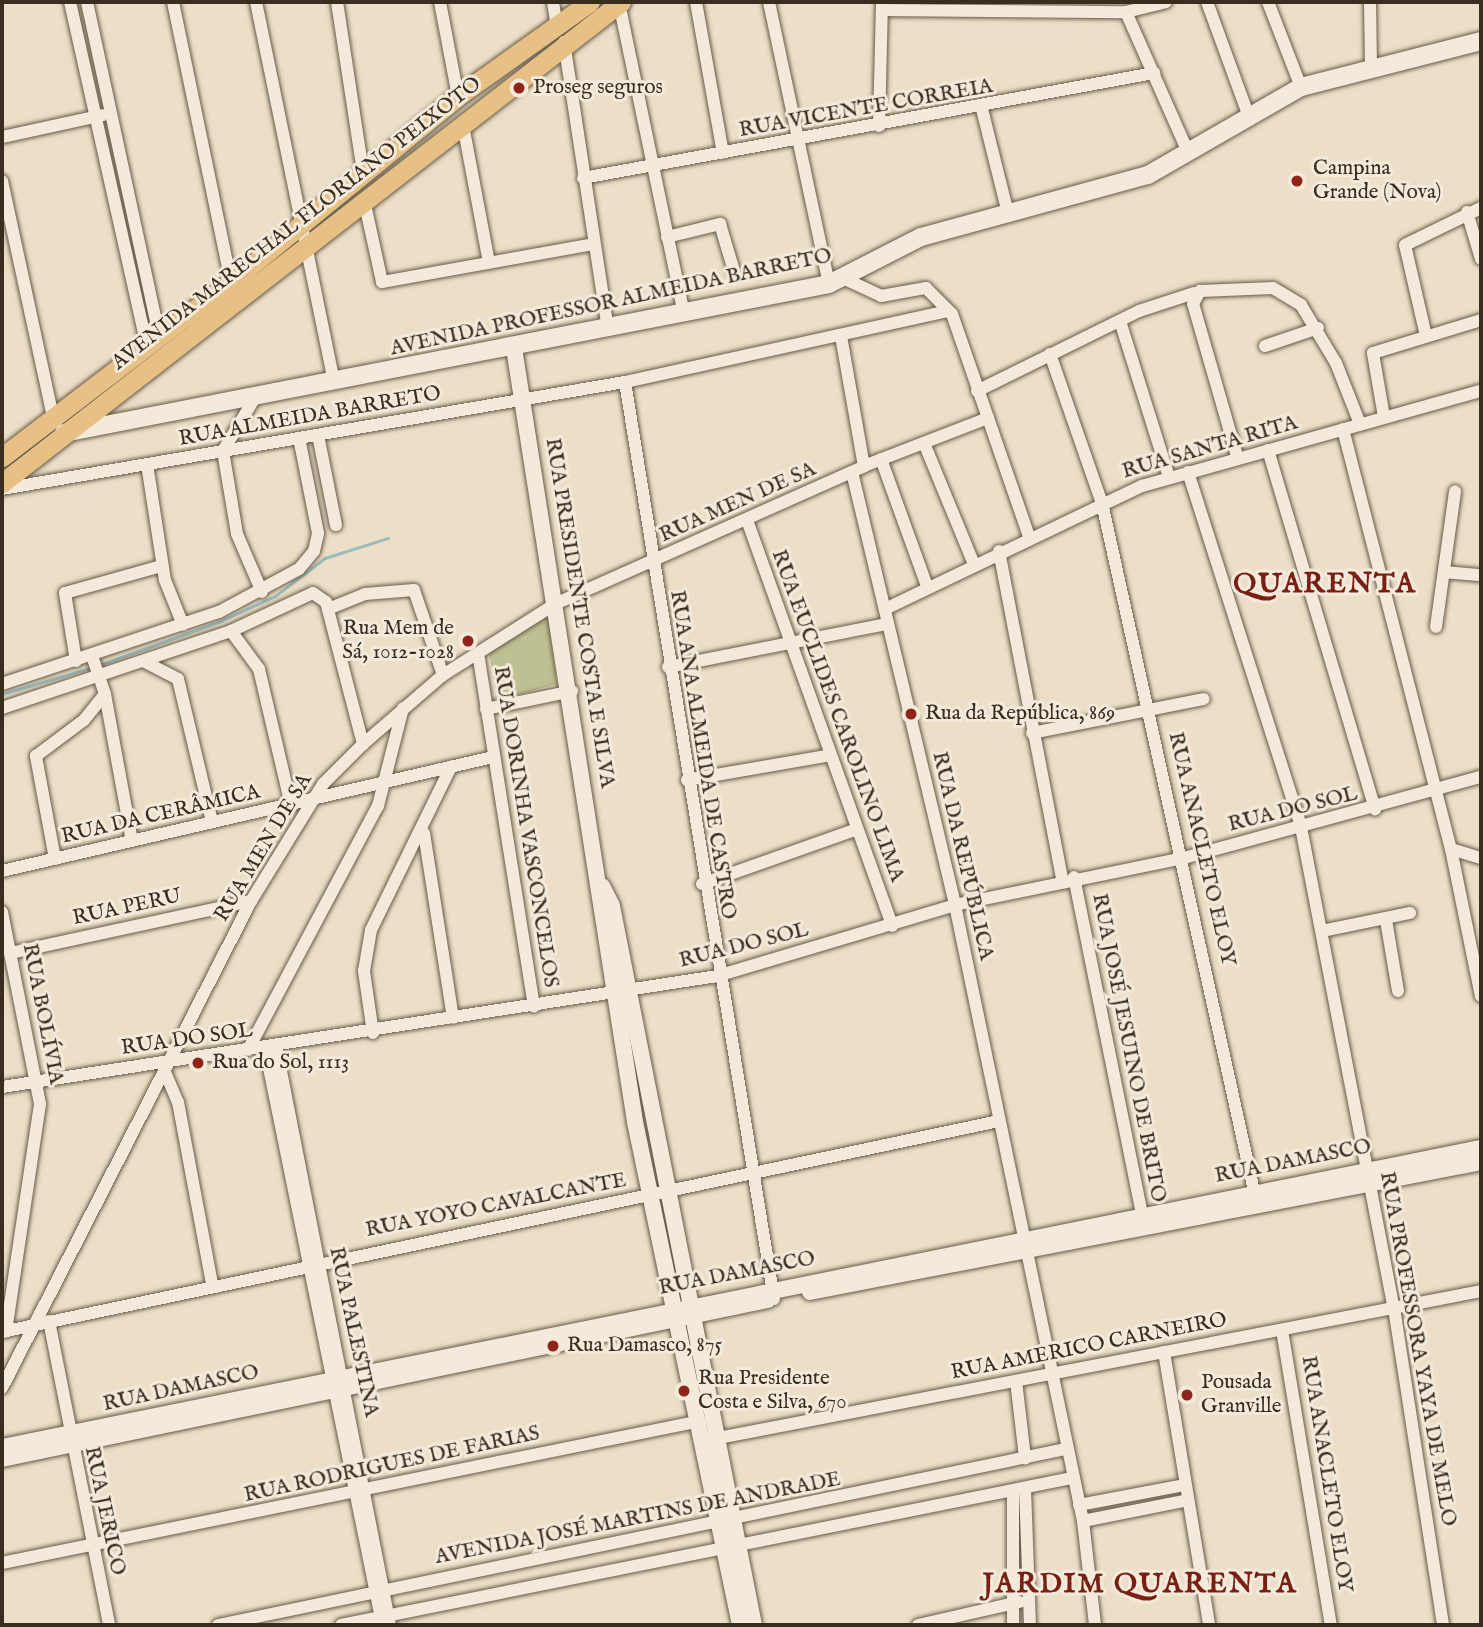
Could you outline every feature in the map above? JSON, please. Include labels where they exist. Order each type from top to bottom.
[{"type":"main road","name":"AVENIDA MARECHAL FLORIANO PEIXOTO","points":[[2,483],[463,125],[590,2]]},
{"type":"main road","name":"AVENIDA MARECHAL FLORIANO PEIXOTO","points":[[2,457],[231,282],[458,96],[560,33],[620,2]]},
{"type":"main road","name":"AVENIDA PROFESSOR ALMEIDA BARRETO","points":[[2,444],[514,348],[837,281],[921,237],[1148,175],[1189,154],[1248,114],[1301,87],[1371,66],[1481,41]]},
{"type":"street","points":[[88,2],[153,341],[95,117],[71,4],[88,2]]},
{"type":"street","points":[[173,2],[231,282]]},
{"type":"street","points":[[257,2],[334,382]]},
{"type":"street","points":[[337,2],[362,172]]},
{"type":"street","points":[[440,2],[458,96]]},
{"type":"street","points":[[552,2],[560,33],[608,329]]},
{"type":"street","points":[[620,2],[684,314]]},
{"type":"street","points":[[696,2],[723,153]]},
{"type":"street","points":[[769,2],[797,142],[837,281],[881,296],[926,288],[947,311],[1029,536]]},
{"type":"street","points":[[879,126],[882,6],[994,6],[1126,12],[1166,2]]},
{"type":"street","points":[[1207,2],[1248,114]]},
{"type":"street","points":[[1268,2],[1301,87]]},
{"type":"street","points":[[1370,2],[1371,66]]},
{"type":"street","points":[[1126,12],[1189,154]]},
{"type":"street","name":"RUA VICENTE CORREIA","points":[[583,178],[982,109],[1154,73]]},
{"type":"street","points":[[982,109],[1008,213]]},
{"type":"street","points":[[2,137],[111,113]]},
{"type":"street","points":[[463,125],[489,263]]},
{"type":"street","points":[[2,181],[53,417]]},
{"type":"street","points":[[364,200],[382,282],[593,244]]},
{"type":"street","points":[[1426,336],[1405,256],[1407,242],[1467,212],[1481,208]]},
{"type":"street","points":[[1467,212],[1481,259]]},
{"type":"street","points":[[667,237],[720,224],[734,271]]},
{"type":"street","points":[[977,391],[1120,321],[1197,292],[1273,288],[1301,305],[1318,328],[1360,424]]},
{"type":"street","points":[[1197,292],[1237,457]]},
{"type":"street","name":"RUA ALMEIDA BARRETO","points":[[2,489],[625,382],[947,311]]},
{"type":"street","points":[[1384,417],[1370,357],[1426,336],[1481,320]]},
{"type":"street","points":[[1120,321],[1169,477]]},
{"type":"street","points":[[1265,346],[1318,328]]},
{"type":"street","points":[[841,336],[864,466]]},
{"type":"street","name":"RUA PRESIDENTE COSTA E SILVA","points":[[514,348],[621,993],[651,1195],[684,1312],[732,1546],[754,1625]]},
{"type":"street","name":"RUA ANACLETO ELOY","points":[[1050,354],[1102,503],[1184,858],[1256,1197]]},
{"type":"street","name":"RUA ANA ALMEIDA DE CASTRO","points":[[625,382],[702,884],[773,1294]]},
{"type":"street","name":"RUA SANTA RITA","points":[[885,609],[973,562],[1102,503],[1169,477],[1481,391]]},
{"type":"street","points":[[256,396],[223,451],[237,534],[262,592]]},
{"type":"street","name":"RUA MEN DE SA","points":[[2,1388],[43,1322],[251,901],[312,800],[363,744],[443,675],[557,603],[653,563],[864,466],[988,418]]},
{"type":"street","points":[[1343,429],[1451,849],[1481,996]]},
{"type":"street","points":[[318,435],[336,525]]},
{"type":"street","points":[[2,708],[262,592],[299,569],[314,551],[318,533],[299,438]]},
{"type":"street","points":[[924,443],[973,562]]},
{"type":"street","points":[[1268,450],[1375,809]]},
{"type":"street","points":[[881,459],[928,586]]},
{"type":"street","points":[[147,464],[162,566],[183,625]]},
{"type":"street","name":"RUA DA REPÚBLICA","points":[[852,472],[955,905],[1023,1243],[1083,1521],[1095,1625]]},
{"type":"street","name":"RUA PROFESSORA YAYA DE MELO","points":[[1188,472],[1301,827],[1394,1308],[1443,1625]]},
{"type":"street","points":[[1436,627],[1455,491]]},
{"type":"street","name":"RUA EUCLIDES CAROLINO LIMA","points":[[747,520],[892,926]]},
{"type":"street","name":"RUA JOSÉ JESUINO DE BRITO","points":[[999,551],[1032,733],[1068,878],[1143,1219]]},
{"type":"street","points":[[76,661],[62,602],[68,592],[162,566]]},
{"type":"street","points":[[1444,572],[1481,575]]},
{"type":"street","points":[[2,684],[76,661],[95,666],[145,662],[231,631],[296,597],[326,603],[365,594],[414,590],[443,675]]},
{"type":"street","points":[[326,603],[363,744]]},
{"type":"street","points":[[668,667],[888,624]]},
{"type":"street","points":[[231,631],[259,669],[292,805]]},
{"type":"street","name":"RUA DORINHA VASCONCELOS","points":[[478,653],[534,1007]]},
{"type":"street","points":[[145,662],[178,679],[212,822]]},
{"type":"street","points":[[95,666],[106,694],[132,841]]},
{"type":"street","points":[[486,709],[572,691]]},
{"type":"street","points":[[55,859],[37,756],[84,720],[106,694]]},
{"type":"street","points":[[1032,733],[1150,712],[1204,699]]},
{"type":"street","points":[[248,1050],[388,783],[403,708]]},
{"type":"street","points":[[687,780],[831,755]]},
{"type":"street","name":"RUA DA CERÂMICA","points":[[2,870],[493,757]]},
{"type":"street","points":[[373,1033],[366,951],[424,833],[452,767]]},
{"type":"street","name":"RUA DO SOL","points":[[2,1087],[168,1067],[248,1050],[373,1033],[718,976],[955,905],[1068,878],[1184,858],[1375,809],[1481,777]]},
{"type":"street","points":[[702,884],[857,829]]},
{"type":"street","points":[[424,833],[453,1018]]},
{"type":"street","points":[[1451,849],[1481,858]]},
{"type":"street","name":"RUA PERU","points":[[10,953],[251,901]]},
{"type":"street","name":"RUA BOLÍVIA","points":[[2,912],[38,1082],[39,1121],[4,1332]]},
{"type":"street","points":[[1322,931],[1410,913]]},
{"type":"street","points":[[1386,920],[1398,991]]},
{"type":"street","name":"RUA PRESIDENTE COSTA E SILVA","points":[[621,993],[668,1190],[700,1421],[711,1439]]},
{"type":"street","name":"RUA PALESTINA","points":[[270,1047],[319,1261],[353,1494],[385,1621]]},
{"type":"street","name":"RUA PALESTINA","points":[[270,1047],[305,1264],[366,1491],[379,1591]]},
{"type":"street","points":[[168,1067],[178,1102],[212,1284]]},
{"type":"street","name":"RUA YOYO CAVALCANTE","points":[[4,1332],[319,1261],[651,1195],[752,1171],[999,1121]]},
{"type":"street","name":"RUA DAMASCO","points":[[2,1459],[69,1440],[1023,1243],[1367,1176],[1481,1148]]},
{"type":"street","name":"RUA DAMASCO","points":[[1367,1176],[1481,1162]]},
{"type":"street","name":"RUA AMERICO CARNEIRO","points":[[711,1439],[1481,1291]]},
{"type":"street","name":"RUA JERICO","points":[[43,1322],[109,1625]]},
{"type":"street","name":"RUA ANACLETO ELOY","points":[[1282,1330],[1331,1625]]},
{"type":"street","points":[[1164,1352],[1209,1625]]},
{"type":"street","points":[[1016,1381],[1025,1458]]},
{"type":"street","name":"RUA RODRIGUES DE FARIAS","points":[[2,1563],[353,1494],[700,1421]]},
{"type":"street","name":"RUA DAMASCO","points":[[2,1447],[69,1440]]},
{"type":"street","name":"AVENIDA JOSÉ MARTINS DE ANDRADE","points":[[219,1625],[727,1523],[1066,1449]]},
{"type":"street","points":[[341,1625],[385,1621],[732,1546],[1072,1478]]},
{"type":"street","points":[[1079,1505],[1185,1485]]},
{"type":"street","points":[[1019,1490],[1030,1625]]},
{"type":"street","points":[[1013,1625],[1019,1490]]},
{"type":"street","points":[[1083,1521],[1188,1500]]},
{"type":"street","name":"RUA PRESIDENTE COSTA E SILVA","points":[[732,1546],[740,1625]]},
{"type":"street","points":[[918,1625],[1030,1600]]},
{"type":"green space","points":[[547,609],[557,684],[498,700],[487,644]]},
{"type":"waterway","points":[[99,665],[221,621],[275,596],[325,558],[388,538]]},
{"type":"waterway","points":[[2,694],[93,667]]},
{"type":"place","name":"Proseg seguros","points":[[519,88]]},
{"type":"place","name":"Campina Grande (Nova)","points":[[1297,181]]},
{"type":"place","name":"Rua Mem de Sá, 1012-1028","points":[[468,641]]},
{"type":"place","name":"Rua da República, 869","points":[[911,714]]},
{"type":"place","name":"Rua do Sol, 1113","points":[[198,1063]]},
{"type":"place","name":"Rua Damasco, 875","points":[[553,1346]]},
{"type":"place","name":"Rua Presidente Costa e Silva, 670","points":[[684,1391]]},
{"type":"place","name":"Pousada Granville","points":[[1187,1395]]},
{"type":"district","name":"QUARENTA","points":[[1325,585]]},
{"type":"district","name":"JARDIM QUARENTA","points":[[1140,1585]]}]
